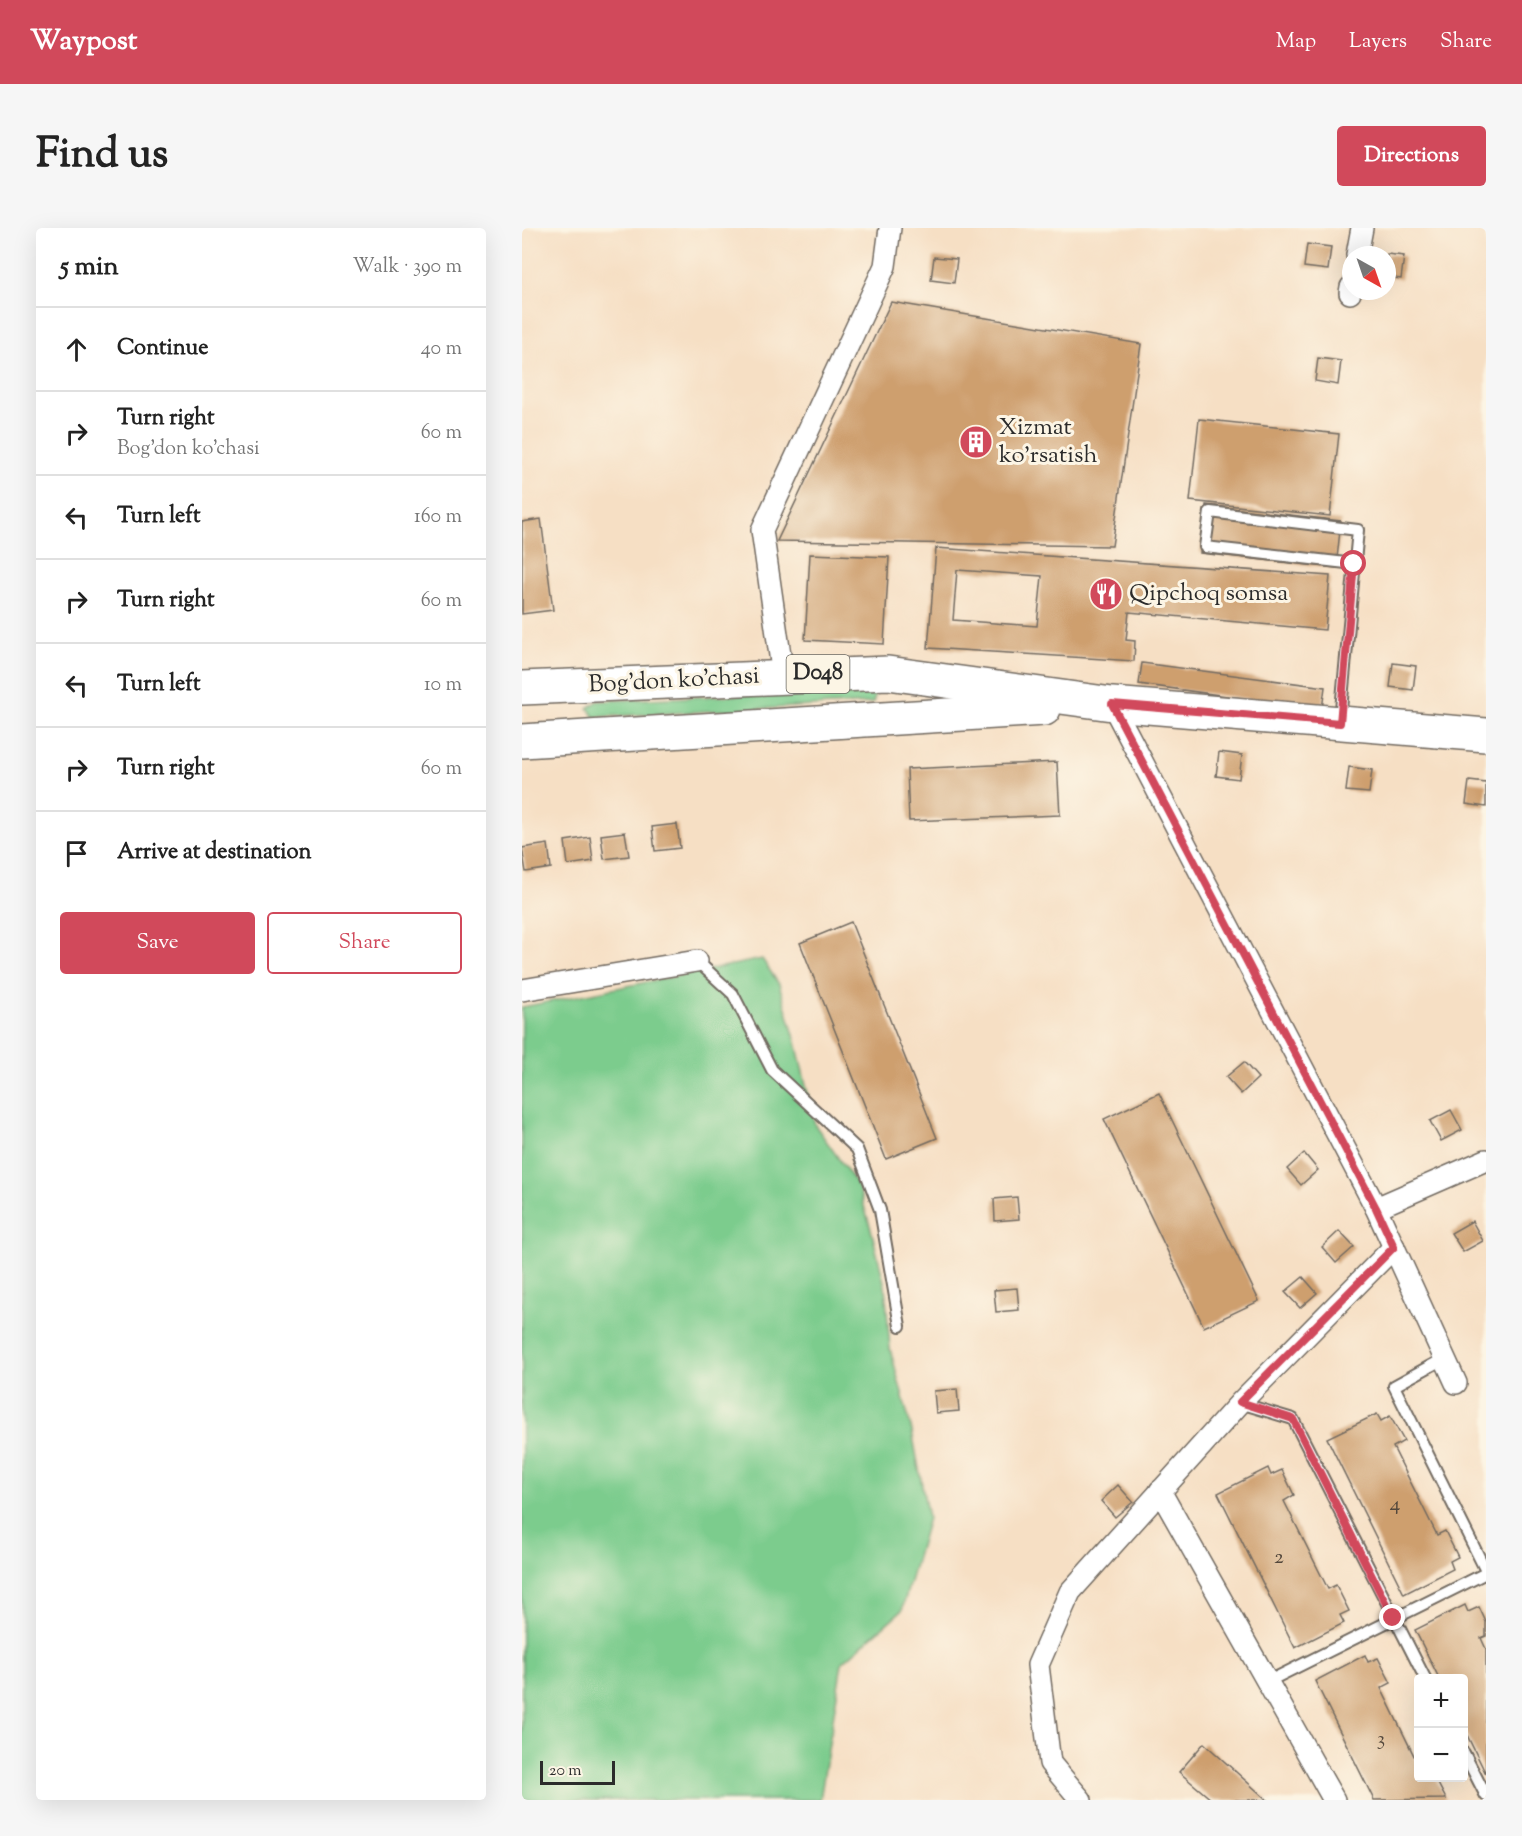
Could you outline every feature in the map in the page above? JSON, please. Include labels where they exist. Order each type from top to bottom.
[{"type":"main road","name":"Bog'don ko'chasi","points":[[522,689],[888,673],[1112,704],[1486,735]]},
{"type":"main road","points":[[522,689],[534,699],[539,711],[538,724],[531,735],[522,740]]},
{"type":"main road","name":"Bog'don ko'chasi","points":[[522,740],[1112,704]]},
{"type":"street","points":[[783,676],[762,530],[885,266],[890,228]]},
{"type":"street","points":[[1359,246],[1362,228]]},
{"type":"street","points":[[1112,704],[1376,1208],[1456,1383]]},
{"type":"street","points":[[522,990],[697,962]]},
{"type":"street","points":[[1376,1208],[1486,1160]]},
{"type":"street","points":[[1081,1800],[1050,1763],[1038,1665],[1070,1592],[1240,1402],[1394,1247]]},
{"type":"street","points":[[1160,1491],[1334,1800]]},
{"type":"lane","points":[[1340,723],[1358,530],[1210,512],[1205,547],[1354,564]]},
{"type":"lane","points":[[697,962],[733,994],[772,1070],[857,1149],[880,1210],[900,1326]]},
{"type":"lane","points":[[1267,1682],[1486,1572],[1394,1386],[1444,1358]]},
{"type":"lane","points":[[1240,1402],[1293,1419],[1423,1674]]},
{"type":"lane","points":[[1468,1761],[1486,1796]]},
{"type":"green space","points":[[870,690],[875,696],[873,703],[594,717],[588,708],[598,701]]},
{"type":"green space","points":[[762,959],[779,984],[796,1042],[815,1125],[858,1186],[885,1286],[890,1349],[912,1431],[928,1518],[902,1610],[842,1663],[820,1800],[522,1800],[522,1007]]},
{"type":"building","points":[[1307,244],[1331,247],[1328,270],[1304,267]]},
{"type":"building","points":[[1396,255],[1404,256],[1401,279],[1396,278]]},
{"type":"building","points":[[934,257],[957,259],[954,283],[931,280]]},
{"type":"building","name":"Xizmat ko'rsatish","points":[[891,302],[1141,344],[1112,546],[777,541]]},
{"type":"building","points":[[1318,358],[1341,361],[1338,385],[1315,381]]},
{"type":"building","points":[[1199,419],[1339,434],[1330,516],[1190,501]]},
{"type":"building","points":[[1206,505],[1341,521],[1336,568],[1200,553]]},
{"type":"building","points":[[541,519],[553,610],[522,614],[522,522]]},
{"type":"building","points":[[936,548],[1330,576],[1325,630],[1129,612],[1126,640],[1135,641],[1134,661],[928,648]],"holes":[[[957,570],[1042,576],[1037,626],[953,620]]]},
{"type":"building","points":[[810,554],[889,557],[884,644],[805,640]]},
{"type":"building","points":[[1142,663],[1325,687],[1322,709],[1139,684]]},
{"type":"building","points":[[1393,663],[1416,666],[1413,690],[1390,687]]},
{"type":"building","points":[[1219,752],[1242,755],[1239,779],[1216,776]]},
{"type":"building","points":[[1057,762],[1060,815],[909,821],[907,769]]},
{"type":"building","points":[[1349,767],[1372,770],[1369,793],[1346,791]]},
{"type":"building","points":[[1469,781],[1486,783],[1486,807],[1466,804]]},
{"type":"building","points":[[677,824],[680,848],[655,851],[652,827]]},
{"type":"building","points":[[625,832],[629,856],[604,859],[601,835]]},
{"type":"building","points":[[590,837],[593,861],[568,865],[565,841]]},
{"type":"building","points":[[548,844],[551,868],[526,872],[522,848]]},
{"type":"building","points":[[851,922],[937,1138],[886,1159],[800,943]]},
{"type":"building","points":[[1244,1062],[1258,1078],[1241,1094],[1226,1077]]},
{"type":"building","points":[[1159,1093],[1259,1301],[1204,1327],[1104,1119]]},
{"type":"building","points":[[1451,1110],[1462,1130],[1441,1141],[1430,1121]]},
{"type":"building","points":[[1304,1153],[1318,1170],[1301,1185],[1287,1169]]},
{"type":"building","points":[[1017,1197],[1019,1219],[995,1221],[994,1199]]},
{"type":"building","points":[[1472,1221],[1483,1241],[1463,1252],[1451,1233]]},
{"type":"building","points":[[1339,1231],[1354,1247],[1336,1263],[1322,1247]]},
{"type":"building","points":[[1303,1277],[1317,1293],[1300,1308],[1285,1292]]},
{"type":"building","points":[[1017,1288],[1019,1310],[996,1312],[994,1290]]},
{"type":"building","points":[[957,1389],[959,1411],[936,1413],[934,1391]]},
{"type":"building","points":[[1377,1414],[1381,1421],[1390,1416],[1404,1441],[1393,1447],[1437,1535],[1445,1531],[1458,1557],[1450,1561],[1453,1569],[1404,1594],[1327,1438]]},
{"type":"building","points":[[1268,1468],[1271,1475],[1282,1470],[1294,1495],[1284,1501],[1328,1589],[1336,1585],[1349,1611],[1340,1615],[1344,1623],[1295,1648],[1218,1493]]},
{"type":"building","points":[[1118,1485],[1133,1502],[1115,1517],[1101,1501]]},
{"type":"building","points":[[1465,1605],[1468,1612],[1479,1607],[1486,1622],[1486,1636],[1481,1638],[1486,1649],[1486,1774],[1468,1737],[1468,1674],[1437,1674],[1415,1630]]},
{"type":"building","points":[[1365,1655],[1368,1662],[1378,1658],[1391,1683],[1381,1688],[1414,1756],[1414,1782],[1437,1782],[1446,1799],[1374,1800],[1315,1681]]},
{"type":"building","points":[[1204,1743],[1267,1800],[1212,1800],[1179,1772]]},
{"type":"place","name":"Xizmat ko'rsatish","points":[[976,442]]},
{"type":"place","name":"Qipchoq somsa","points":[[1106,594]]},
{"type":"route","points":[[1354,564],[1340,723],[1112,704],[1376,1208],[1394,1247],[1240,1402],[1293,1419],[1393,1618]]}]
